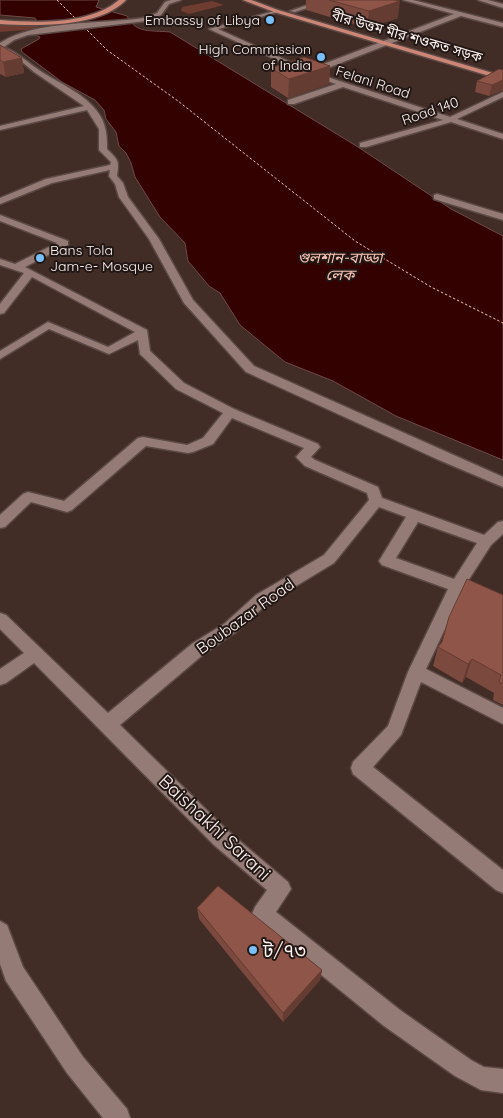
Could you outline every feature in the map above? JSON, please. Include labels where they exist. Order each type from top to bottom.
[{"type":"main road","points":[[0,22],[35,23],[80,18],[111,9],[123,0]]},
{"type":"main road","name":"বীর উত্তম মীর শওকত সড়ক","points":[[246,0],[276,11],[503,72]]},
{"type":"main road","name":"বীর উত্তম মীর শওকত সড়ক","points":[[262,0],[503,78]]},
{"type":"street","points":[[8,33],[136,21],[153,17],[163,11],[167,3],[178,0]]},
{"type":"street","points":[[292,11],[328,0]]},
{"type":"street","points":[[406,0],[503,25]]},
{"type":"street","points":[[481,0],[503,6]]},
{"type":"street","name":"Felani Road","points":[[276,11],[212,28],[308,73],[503,137]]},
{"type":"street","points":[[308,73],[460,14]]},
{"type":"street","points":[[28,32],[2,42],[2,48],[89,107],[103,129],[103,150],[115,162],[116,166],[113,176],[119,183],[124,197],[154,239],[188,301],[250,369],[503,482]]},
{"type":"street","points":[[291,102],[341,85]]},
{"type":"street","name":"Road 140","points":[[363,145],[450,120],[503,94]]},
{"type":"street","points":[[0,128],[89,107]]},
{"type":"street","points":[[0,201],[49,181],[116,166]]},
{"type":"street","points":[[0,192],[11,197]]},
{"type":"street","points":[[437,197],[503,217]]},
{"type":"street","points":[[0,218],[65,243],[17,267]]},
{"type":"street","points":[[1,264],[30,272],[143,332]]},
{"type":"street","points":[[0,311],[30,272]]},
{"type":"street","points":[[0,356],[48,325],[109,351],[143,332]]},
{"type":"street","points":[[143,332],[144,352],[180,386],[230,412],[313,447],[303,457],[310,463],[373,490],[376,502],[486,541]]},
{"type":"street","points":[[0,523],[28,497],[67,507],[142,441],[188,449],[208,441],[230,412]]},
{"type":"street","name":"Boubazar Road","points":[[107,725],[199,648],[230,628],[262,599],[328,559],[376,502]]},
{"type":"street","points":[[415,515],[386,561],[456,586],[503,609]]},
{"type":"street","points":[[503,526],[486,541],[456,586],[416,672],[395,730],[360,768],[408,803],[426,821],[503,883]]},
{"type":"street","name":"Baishakhi Sarani","points":[[0,619],[221,838],[281,889],[262,914],[392,1018],[463,1068],[481,1078],[503,1081]]},
{"type":"street","points":[[0,678],[36,653]]},
{"type":"street","points":[[416,672],[503,716]]},
{"type":"street","points":[[0,932],[14,973],[75,1065],[118,1118]]},
{"type":"shaded area","points":[[212,1],[224,5],[189,14],[181,11],[182,7]]},
{"type":"shaded area","points":[[0,24],[37,25],[40,29],[0,32]]},
{"type":"water","name":"গুলশান-বাড্ডা লেক","points":[[0,0],[99,0],[96,7],[127,16],[135,26],[150,31],[170,32],[358,147],[451,209],[503,236],[503,460],[396,416],[333,381],[285,362],[240,325],[220,293],[209,286],[188,261],[185,243],[160,217],[135,177],[131,163],[126,153],[119,146],[116,132],[106,119],[104,110],[95,100],[62,82],[22,52],[21,49],[39,39],[40,37],[35,35],[39,33],[41,27],[35,18],[0,15]]},
{"type":"building","points":[[329,0],[394,0],[400,1],[369,11]]},
{"type":"building","points":[[0,45],[22,58],[3,62],[0,60]]},
{"type":"building","points":[[304,57],[330,66],[289,79],[271,68]]},
{"type":"building","points":[[499,69],[503,70],[503,80],[492,85],[477,81]]},
{"type":"building","points":[[467,579],[503,595],[503,684],[499,682],[501,675],[472,659],[468,664],[438,647],[442,642],[449,617]]},
{"type":"building","name":"ট/৭৩","points":[[218,886],[322,970],[283,1013],[197,908]]},
{"type":"ferry route","points":[[57,0],[80,23]]},
{"type":"ferry route","points":[[84,27],[107,50],[178,101],[355,241],[431,287],[503,323]]},
{"type":"place","name":"Embassy of Libya","points":[[270,20]]},
{"type":"place","name":"High Commission of India","points":[[321,57]]},
{"type":"place","name":"Bans Tola Jam-e- Mosque","points":[[40,258]]},
{"type":"place","name":"ট/৭৩","points":[[253,950]]}]
